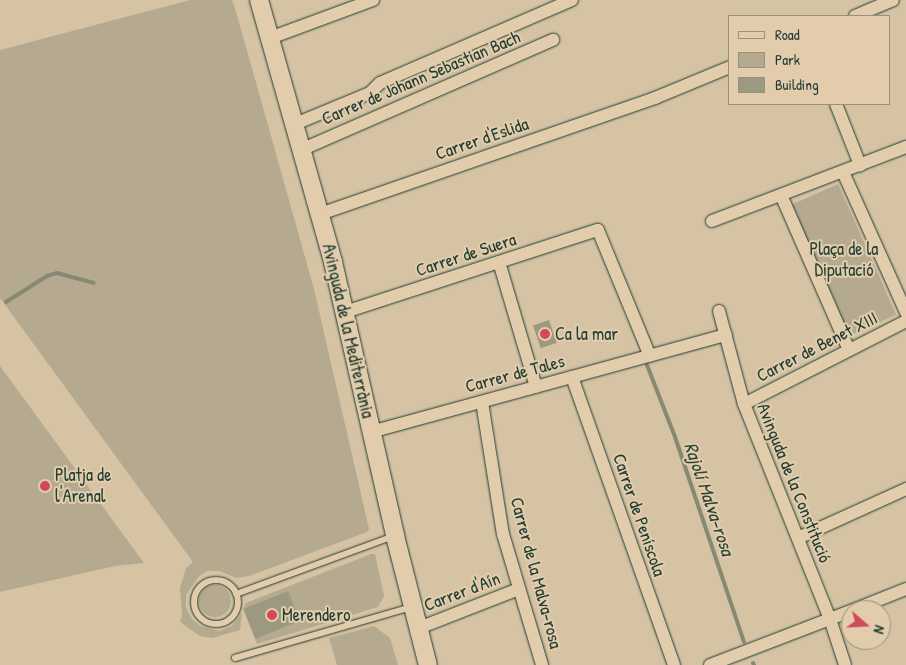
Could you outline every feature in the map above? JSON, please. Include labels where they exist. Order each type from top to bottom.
[{"type":"street","name":"Avinguda de la Mediterrània","points":[[259,0],[303,149],[345,312],[395,536],[428,665]]},
{"type":"street","points":[[270,38],[373,0]]},
{"type":"street","points":[[295,124],[370,93],[380,83],[572,0]]},
{"type":"street","points":[[857,15],[891,0]]},
{"type":"street","name":"Carrer de Johann Sebastian Bach","points":[[303,149],[553,40]]},
{"type":"street","name":"Carrer d'Eslida","points":[[320,214],[655,98],[728,68]]},
{"type":"street","points":[[836,105],[860,165]]},
{"type":"street","points":[[712,221],[906,147]]},
{"type":"street","points":[[843,172],[906,312]]},
{"type":"street","points":[[781,195],[850,350]]},
{"type":"street","name":"Carrer de Suera","points":[[345,312],[598,230],[650,356]]},
{"type":"street","points":[[499,262],[536,387]]},
{"type":"street","name":"Avinguda de la Constitució","points":[[719,311],[744,404],[830,619],[845,665]]},
{"type":"street","name":"Carrer de Benet XIII","points":[[744,404],[906,322]]},
{"type":"street","name":"Carrer de Tales","points":[[371,432],[726,335]]},
{"type":"street","name":"Carrer de Peníscola","points":[[572,377],[674,665]]},
{"type":"street","name":"Carrer de la Malva-rosa","points":[[482,402],[503,534],[542,665]]},
{"type":"street","points":[[798,538],[906,489]]},
{"type":"street","name":"Carrer d'Aín","points":[[419,628],[519,589]]},
{"type":"street","points":[[878,600],[906,589]]},
{"type":"street","points":[[710,665],[841,614]]},
{"type":"lane","points":[[236,594],[395,536]]},
{"type":"lane","points":[[219,580],[232,587],[236,594],[237,609],[228,621],[213,624],[206,622],[196,610],[195,595],[204,583],[219,580]]},
{"type":"lane","points":[[235,658],[414,606]]},
{"type":"green space","points":[[190,0],[232,0],[235,8],[314,289],[369,529],[367,532],[249,576],[237,578],[219,571],[208,571],[199,576],[186,595],[186,608],[192,619],[200,626],[219,631],[232,626],[242,613],[240,630],[212,638],[200,636],[180,622],[182,616],[180,588],[186,568],[193,562],[0,298],[0,50]]},
{"type":"green space","name":"Plaça de la Diputació","points":[[838,184],[896,315],[850,335],[791,205]]},
{"type":"green space","points":[[0,366],[144,563],[115,566],[0,592]]},
{"type":"green space","points":[[375,554],[384,596],[378,607],[257,644],[243,609],[246,603]]},
{"type":"green space","points":[[215,585],[227,589],[231,601],[227,613],[215,617],[203,613],[199,601],[203,589]]},
{"type":"green space","points":[[374,626],[390,638],[398,665],[337,665],[329,638]]},
{"type":"building","name":"Ca la mar","points":[[549,320],[557,343],[541,348],[533,326]]},
{"type":"building","name":"Merendero","points":[[288,591],[300,621],[255,639],[243,609]]},
{"type":"waterway","points":[[6,302],[47,276],[57,273],[94,283]]},
{"type":"waterway","name":"Rajolí Malva-rosa","points":[[647,365],[675,437],[744,642]]},
{"type":"place","name":"Ca la mar","points":[[545,334]]},
{"type":"place","name":"Platja de l'Arenal","points":[[45,486]]},
{"type":"place","name":"Merendero","points":[[272,615]]}]
